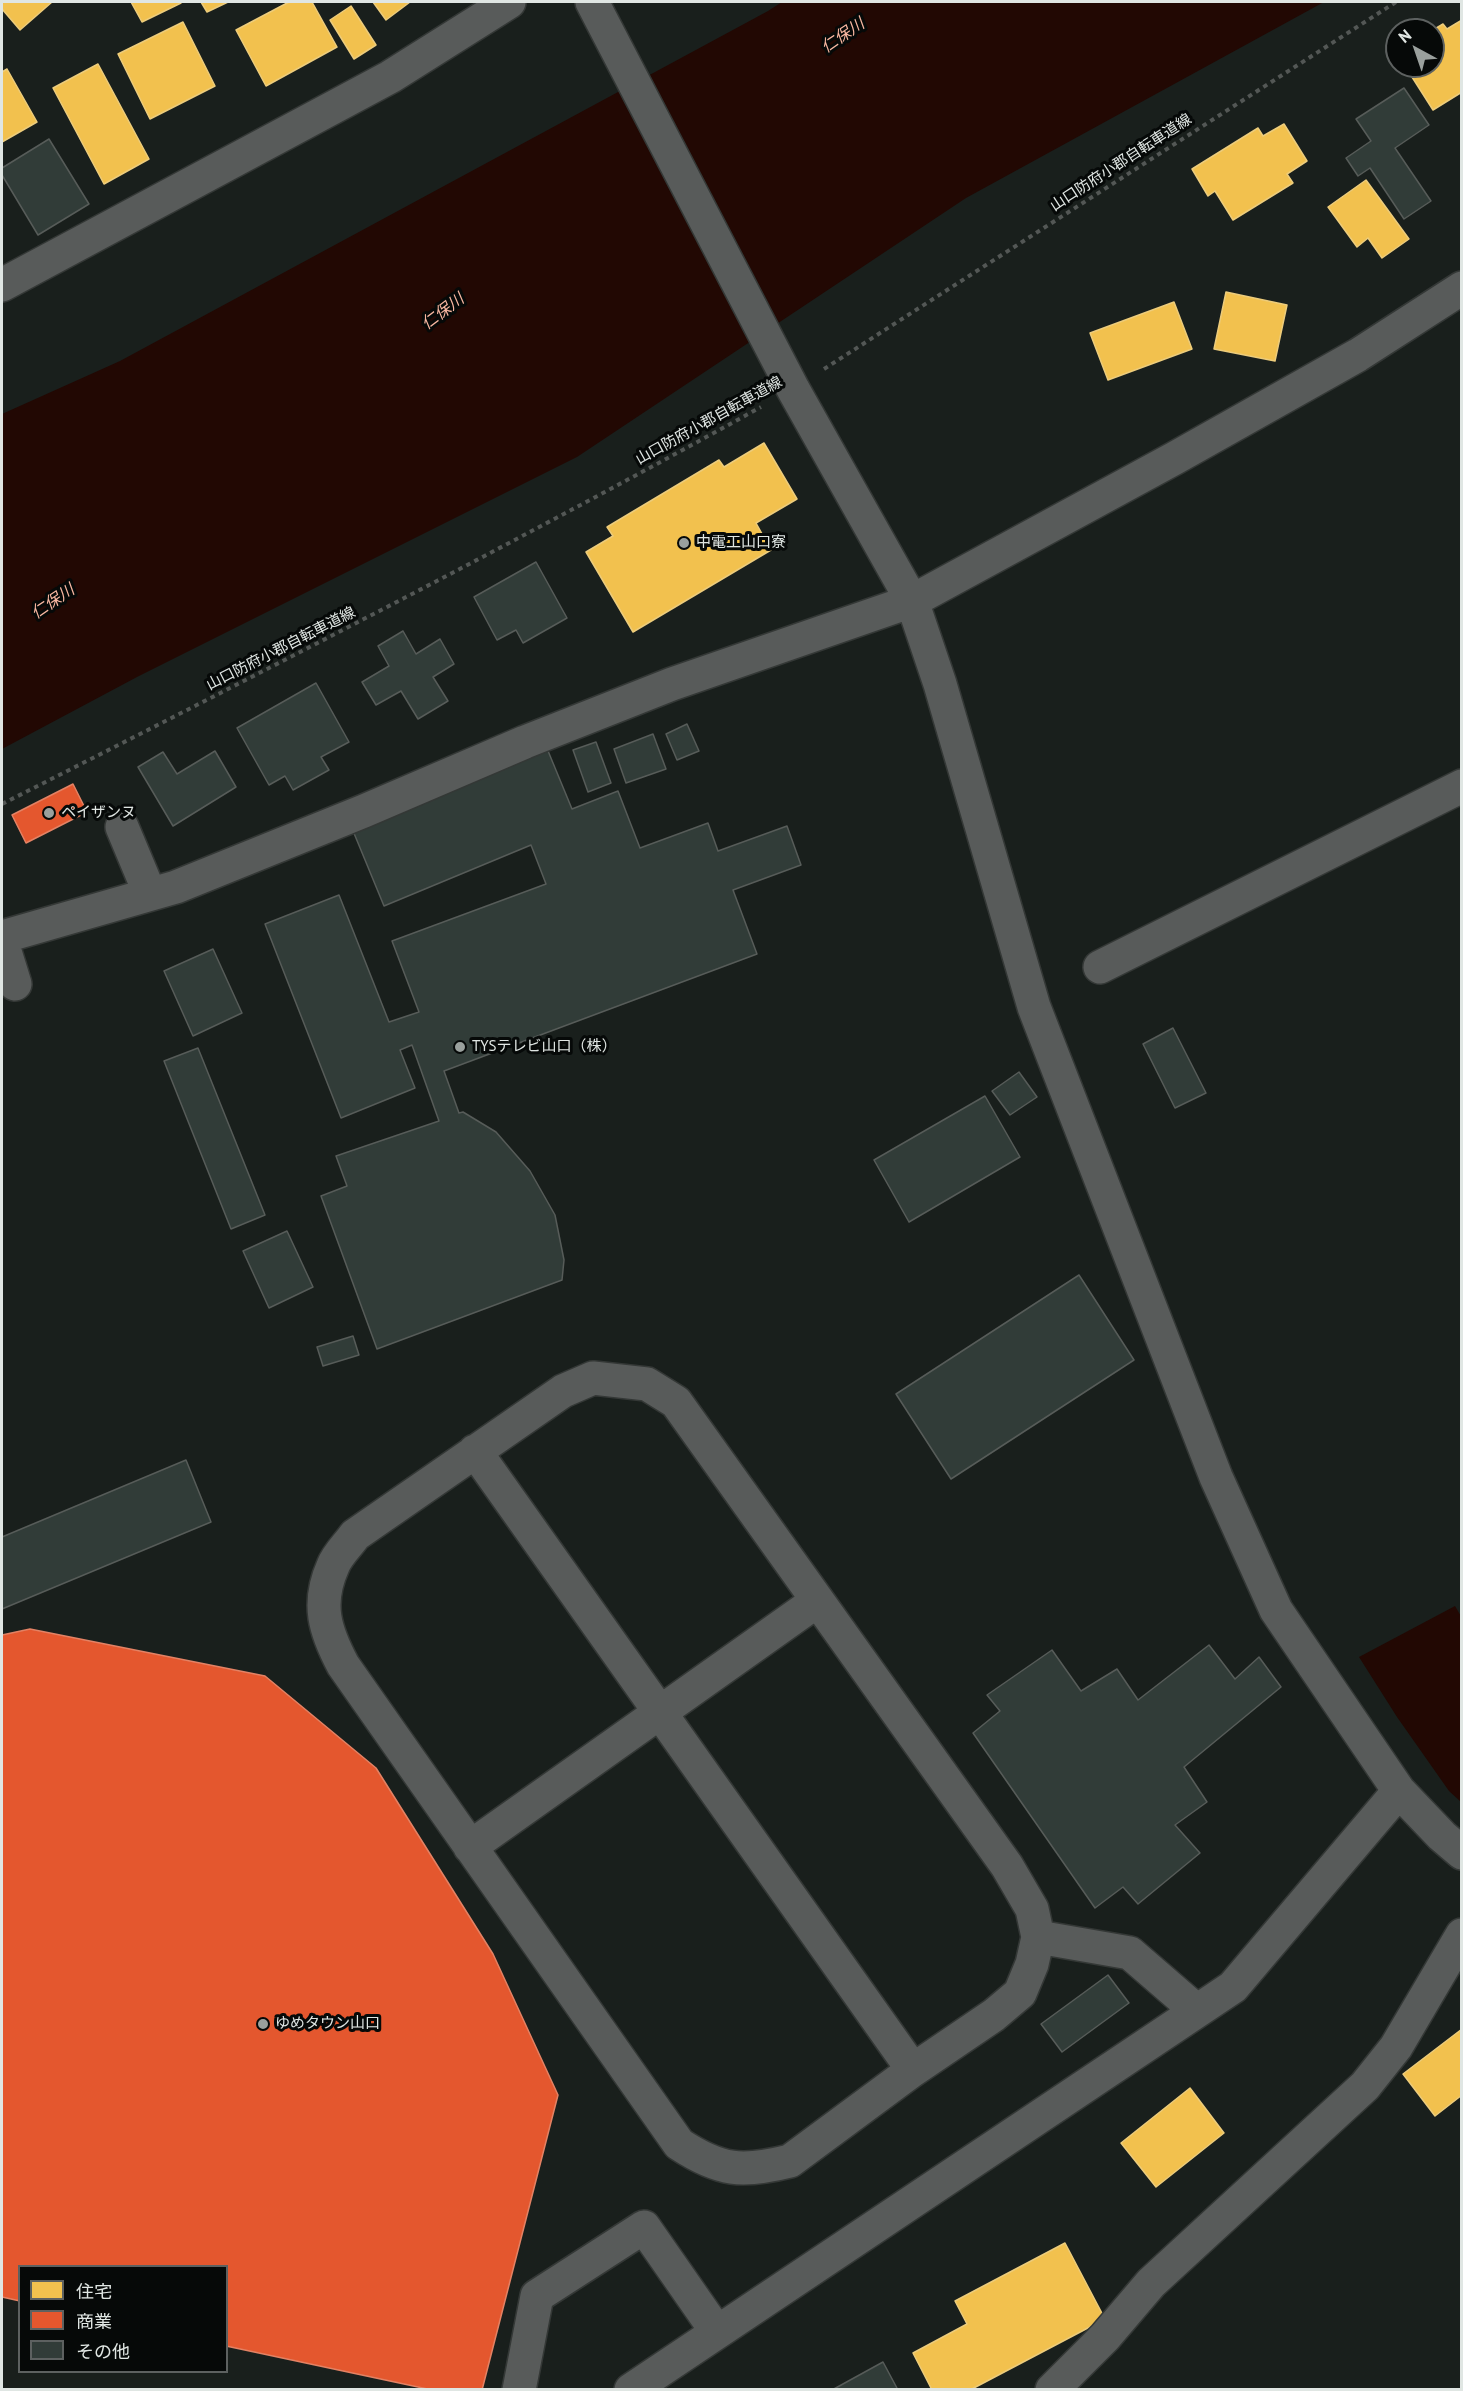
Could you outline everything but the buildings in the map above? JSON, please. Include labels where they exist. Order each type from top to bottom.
[{"type":"street","points":[[2,285],[390,77],[509,2]]},
{"type":"street","points":[[592,2],[789,379],[912,601],[940,684],[1034,1007],[1216,1477],[1275,1610],[1399,1791],[1461,1853]]},
{"type":"street","points":[[2,937],[176,887],[364,811],[525,741],[672,684],[912,601],[1175,458],[1358,355],[1461,288]]},
{"type":"street","points":[[1100,967],[1461,786]]},
{"type":"street","points":[[122,827],[150,894]]},
{"type":"street","points":[[2,942],[15,984]]},
{"type":"street","points":[[593,1378],[620,1379],[647,1384],[676,1402],[1021,1886],[1032,1909],[1038,1937],[1032,1964],[1020,1993],[994,2015],[913,2070],[790,2161],[761,2166],[724,2168],[702,2160],[679,2144],[343,1665],[330,1639],[324,1617],[325,1593],[333,1564],[355,1535],[476,1451],[563,1391],[593,1378]]},
{"type":"street","points":[[476,1451],[913,2070]]},
{"type":"street","points":[[470,1847],[817,1601]]},
{"type":"street","points":[[630,2390],[1233,1987],[1399,1791]]},
{"type":"street","points":[[1052,2390],[1105,2337],[1151,2283],[1365,2086],[1396,2047],[1461,1935]]},
{"type":"street","points":[[1038,1937],[1130,1953],[1197,2012]]},
{"type":"street","points":[[519,2390],[537,2296],[644,2227],[717,2332]]},
{"type":"path","name":"山口防府小郡自転車道線","points":[[2,804],[458,570],[789,379],[1396,2]]},
{"type":"water","name":"仁保川","points":[[782,2],[1324,2],[966,198],[577,457],[137,677],[2,749],[2,414],[120,361]]},
{"type":"water","points":[[1455,1606],[1462,1618],[1461,1802],[1449,1791],[1397,1717],[1359,1657]]},
{"type":"place","name":"中電工山口寮","points":[[684,543]]},
{"type":"place","name":"ペイザンヌ","points":[[49,813]]},
{"type":"place","name":"TYSテレビ山口（株）","points":[[460,1047]]},
{"type":"place","name":"ゆめタウン山口","points":[[263,2024]]}]
